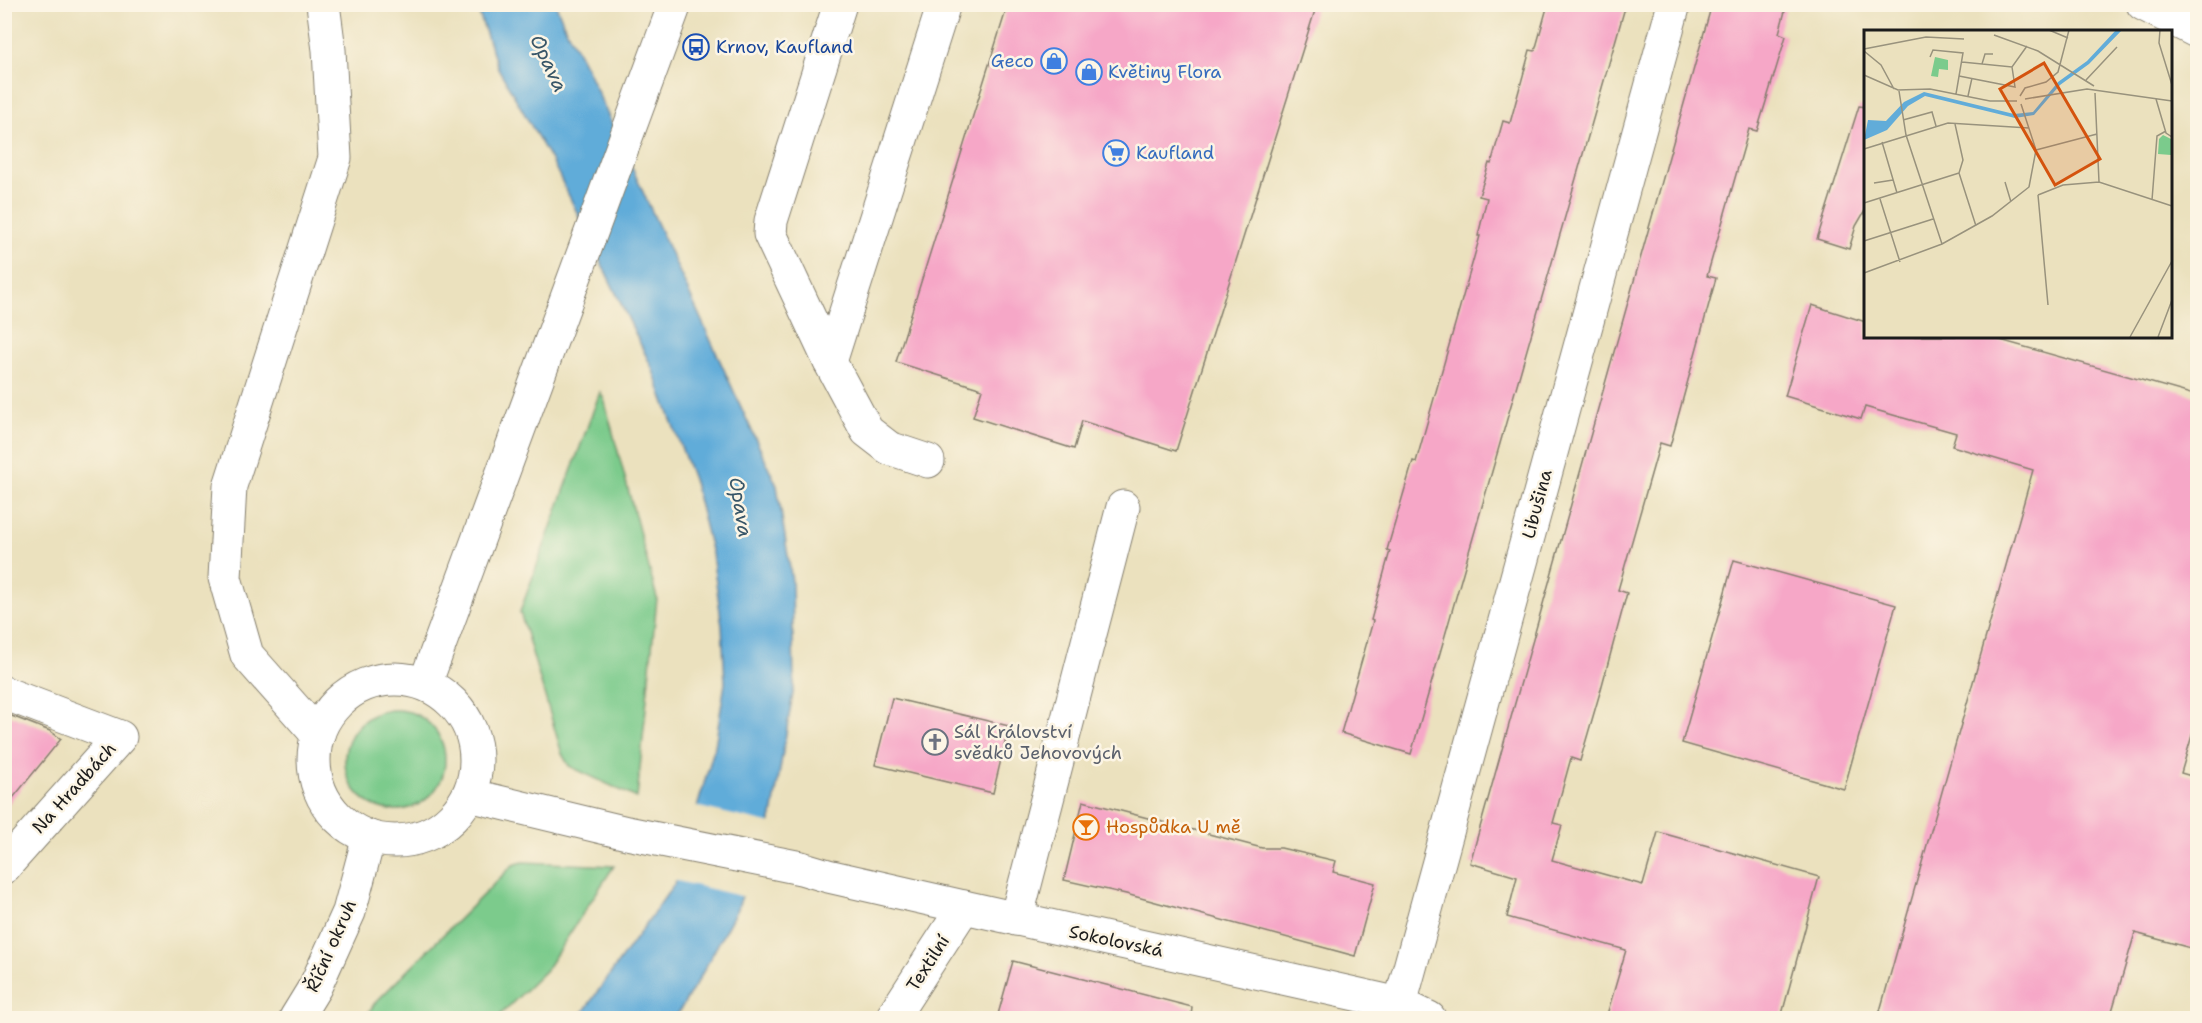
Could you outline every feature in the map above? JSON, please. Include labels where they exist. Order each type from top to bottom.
[{"type":"street","points":[[318,735],[247,655],[225,578],[230,486],[335,158],[329,50],[323,4]]},
{"type":"street","points":[[425,684],[675,4]]},
{"type":"street","points":[[840,4],[771,222],[770,234],[830,362],[867,430],[889,448],[928,461]]},
{"type":"street","points":[[830,362],[944,4]]},
{"type":"street","name":"Libušina","points":[[1400,1004],[1674,4]]},
{"type":"street","points":[[2143,4],[2198,32]]},
{"type":"street","points":[[1016,919],[1123,507]]},
{"type":"street","points":[[399,679],[425,684],[448,698],[465,718],[474,743],[476,769],[469,795],[456,814],[438,830],[416,839],[392,842],[369,837],[346,825],[329,807],[318,785],[314,760],[318,735],[330,712],[349,693],[373,682],[399,679]]},
{"type":"street","name":"Na Hradbách","points":[[4,693],[120,736],[4,867]]},
{"type":"street","name":"Sokolovská","points":[[469,795],[627,833],[801,868],[1016,919],[1400,1004],[1430,1018]]},
{"type":"street","name":"Říční okruh","points":[[296,1018],[315,987],[349,912],[369,837]]},
{"type":"street","name":"Textilní","points":[[892,1018],[964,907]]},
{"type":"green space","points":[[600,392],[604,399],[657,598],[637,798],[569,766],[562,754],[520,612]]},
{"type":"green space","points":[[395,710],[423,718],[437,732],[445,760],[437,788],[423,802],[395,810],[367,802],[353,788],[345,760],[353,732],[367,718]]},
{"type":"green space","points":[[523,862],[614,866],[546,970],[497,1018],[366,1018],[374,1004],[513,865]]},
{"type":"water","name":"Opava","points":[[476,5],[556,5],[777,486],[792,581],[794,687],[772,816],[738,907],[675,1018],[579,1018],[675,883],[715,746],[725,683],[722,626],[712,554],[694,482],[652,368],[555,167],[498,68]]},
{"type":"pier","points":[[695,806],[772,824],[745,897],[673,880]]},
{"type":"building","points":[[1008,4],[1317,4],[1176,451],[1082,421],[1074,449],[973,417],[982,389],[896,362]]},
{"type":"building","points":[[1548,4],[1626,4],[1411,754],[1341,733],[1373,621],[1371,620],[1390,551],[1387,550],[1413,461],[1416,462],[1480,236],[1478,236],[1487,198],[1479,196],[1503,121],[1510,123],[1530,50],[1535,51]]},
{"type":"building","points":[[1712,4],[1787,4],[1779,33],[1786,36],[1757,131],[1749,129],[1707,276],[1716,278],[1670,446],[1660,443],[1618,590],[1627,593],[1580,761],[1571,758],[1553,823],[1562,825],[1552,860],[1643,885],[1658,832],[1819,877],[1781,1018],[1606,1018],[1626,950],[1507,917],[1517,877],[1470,863]]},
{"type":"building","points":[[1859,106],[1864,107],[1864,212],[1856,226],[1849,249],[1817,239]]},
{"type":"building","points":[[1812,305],[1864,321],[1864,338],[1993,338],[2198,396],[2198,715],[2181,773],[2198,778],[2198,950],[2135,933],[2110,1018],[1878,1018],[2033,470],[1952,446],[1956,433],[1865,407],[1861,419],[1785,396]]},
{"type":"building","points":[[1734,560],[1896,605],[1844,789],[1682,743]]},
{"type":"building","points":[[892,698],[1009,726],[993,793],[875,765]]},
{"type":"building","points":[[4,713],[50,731],[61,739],[4,809]]},
{"type":"building","points":[[1083,801],[1262,848],[1281,848],[1336,861],[1333,872],[1375,883],[1355,956],[1126,894],[1064,880]]},
{"type":"building","points":[[1013,961],[1192,1007],[1191,1018],[997,1018]]},
{"type":"place","name":"Krnov, Kaufland","points":[[696,47]]},
{"type":"place","name":"Geco","points":[[1054,61]]},
{"type":"place","name":"Květiny Flora","points":[[1089,72]]},
{"type":"place","name":"Kaufland","points":[[1116,153]]},
{"type":"place","name":"Sál Království svědků Jehovových","points":[[935,742]]},
{"type":"place","name":"Hospůdka U mě","points":[[1086,827]]}]
